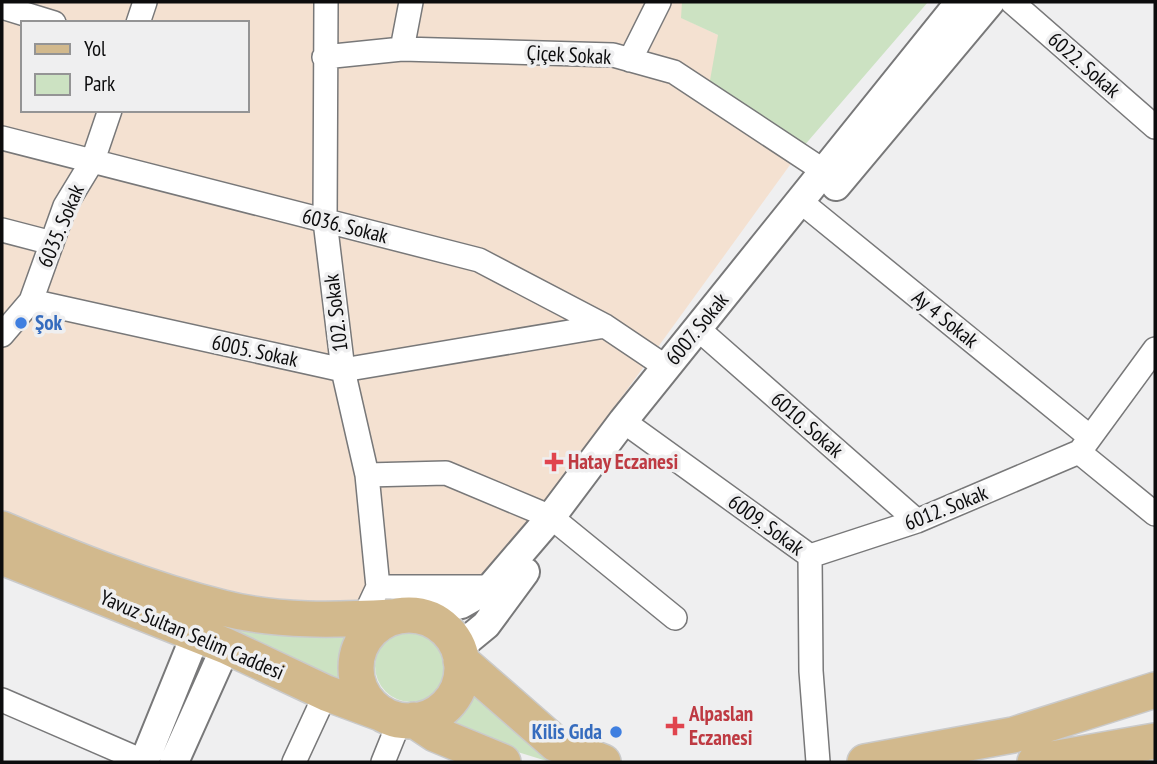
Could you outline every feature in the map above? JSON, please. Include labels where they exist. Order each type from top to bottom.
[{"type":"main road","name":"Yavuz Sultan Selim Caddesi","points":[[2,529],[81,562],[224,609],[319,620],[385,609],[436,622],[448,632],[459,655],[556,744],[603,762]]},
{"type":"main road","name":"Yavuz Sultan Selim Caddesi","points":[[2,557],[211,640],[326,694],[399,718]]},
{"type":"main road","name":"Yavuz Sultan Selim Caddesi","points":[[385,609],[357,654],[356,671],[360,688],[369,703],[489,760]]},
{"type":"main road","points":[[399,718],[440,710],[450,701],[457,689],[459,655]]},
{"type":"main road","points":[[865,762],[1013,735],[1155,690]]},
{"type":"main road","points":[[1035,762],[1155,741]]},
{"type":"street","points":[[139,21],[145,2]]},
{"type":"street","name":"102. Sokak","points":[[326,2],[325,221],[342,370],[367,475],[385,609]]},
{"type":"street","points":[[402,49],[411,2]]},
{"type":"street","points":[[630,60],[659,2]]},
{"type":"street","name":"6007. Sokak","points":[[807,206],[824,171],[960,2]]},
{"type":"street","name":"6007. Sokak","points":[[459,655],[486,625],[556,521],[629,426],[807,206],[990,2]]},
{"type":"street","name":"6022. Sokak","points":[[1012,2],[1155,127]]},
{"type":"street","points":[[6,6],[48,21]]},
{"type":"street","name":"Çiçek Sokak","points":[[324,57],[402,49],[613,55],[674,72],[824,171]]},
{"type":"street","name":"6035. Sokak","points":[[5,328],[31,301],[65,206],[93,160],[109,112]]},
{"type":"street","name":"6036. Sokak","points":[[2,138],[479,260],[605,326],[666,368]]},
{"type":"street","name":"Ay 4 Sokak","points":[[807,206],[1085,445],[1155,514]]},
{"type":"street","points":[[2,230],[52,243]]},
{"type":"street","name":"6005. Sokak","points":[[31,301],[342,370],[605,326]]},
{"type":"street","name":"6007. Sokak","points":[[629,426],[666,368],[704,334]]},
{"type":"street","name":"6010. Sokak","points":[[704,334],[917,521]]},
{"type":"street","points":[[1085,445],[1155,349]]},
{"type":"street","name":"6009. Sokak","points":[[629,426],[810,556],[811,671],[818,762]]},
{"type":"street","name":"6012. Sokak","points":[[810,556],[917,521],[1085,445]]},
{"type":"street","points":[[367,475],[446,472],[556,521],[675,618]]},
{"type":"street","name":"6007. Sokak","points":[[385,609],[461,604],[491,587],[556,521]]},
{"type":"street","points":[[385,609],[491,587]]},
{"type":"street","points":[[2,699],[145,762],[211,640]]},
{"type":"street","points":[[174,762],[211,640]]},
{"type":"street","points":[[294,762],[326,694]]},
{"type":"street","points":[[383,762],[399,718]]},
{"type":"shaded area","points":[[2,2],[682,2],[682,18],[718,35],[803,147],[492,576],[390,608],[191,603],[2,525]]},
{"type":"green space","points":[[682,2],[928,2],[803,147],[709,86],[718,35],[681,18]]},
{"type":"green space","points":[[179,626],[283,634],[356,627],[350,677],[353,693]]},
{"type":"green space","points":[[418,630],[437,640],[445,652],[445,680],[437,692],[425,700],[404,702],[385,692],[377,680],[375,659],[385,640],[397,632]]},
{"type":"green space","points":[[473,678],[550,762],[434,726],[454,713]]},
{"type":"place","name":"Şok","points":[[21,323]]},
{"type":"place","name":"Hatay Eczanesi","points":[[554,462]]},
{"type":"place","name":"Alpaslan Eczanesi","points":[[675,726]]},
{"type":"place","name":"Kilis Gıda","points":[[616,732]]}]
